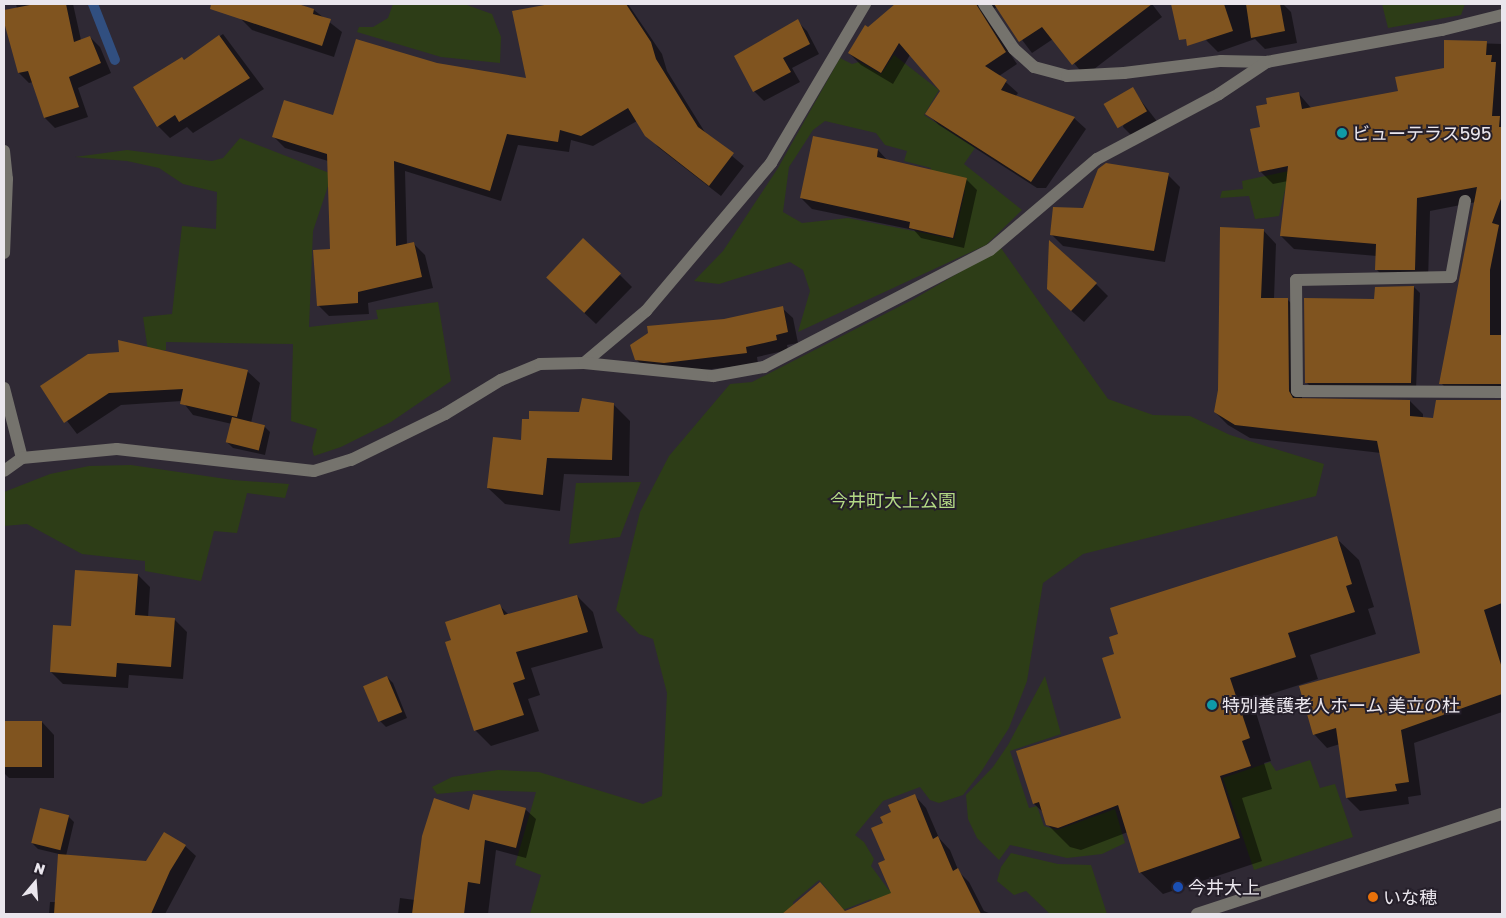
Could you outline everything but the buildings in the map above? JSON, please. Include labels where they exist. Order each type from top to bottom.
[{"type":"street","points":[[584,363],[646,311],[770,163],[865,4]]},
{"type":"street","points":[[984,4],[1014,49],[1034,67],[1068,76],[1124,73],[1221,61],[1267,62],[1442,30],[1502,15]]},
{"type":"street","points":[[4,471],[22,458],[117,449],[314,471],[350,460],[476,397],[501,380],[540,364],[584,363],[713,376],[764,367],[990,250],[1097,160],[1219,94],[1267,62]]},
{"type":"street","points":[[4,151],[7,179],[4,253]]},
{"type":"street","points":[[1465,202],[1452,276],[1296,280],[1297,391],[1502,392]]},
{"type":"street","points":[[4,388],[22,458]]},
{"type":"street","points":[[1197,914],[1502,814]]},
{"type":"green space","points":[[393,4],[464,4],[492,14],[501,37],[500,63],[441,57],[357,32],[359,27],[373,27],[388,18]]},
{"type":"green space","points":[[1382,4],[1465,4],[1461,15],[1388,28]]},
{"type":"green space","points":[[894,55],[939,90],[924,115],[975,148],[964,164],[1022,210],[986,245],[798,332],[810,291],[803,270],[790,262],[719,284],[694,281],[723,251],[778,168],[840,58],[852,64],[859,62],[881,74]],"holes":[[[825,121],[876,133],[885,145],[907,151],[904,161],[931,168],[930,175],[945,187],[965,191],[954,239],[848,218],[802,223],[783,212],[789,167],[813,130]]]},
{"type":"green space","points":[[240,138],[332,174],[313,231],[309,327],[378,319],[376,310],[438,302],[451,381],[391,422],[341,447],[314,456],[312,448],[317,429],[291,421],[293,344],[166,342],[166,350],[148,351],[143,317],[172,314],[182,226],[216,229],[217,192],[183,184],[159,168],[127,161],[75,157],[127,150],[212,161],[223,158]]},
{"type":"green space","points":[[1424,142],[1443,156],[1285,190],[1279,216],[1255,219],[1249,196],[1220,198],[1222,191],[1243,189],[1242,181]]},
{"type":"green space","name":"今井町大上公園","points":[[1001,248],[1108,399],[1153,415],[1190,416],[1230,435],[1324,464],[1316,496],[1083,554],[1043,583],[1027,681],[1009,728],[981,772],[963,795],[939,803],[930,800],[920,787],[883,801],[855,835],[864,842],[874,859],[871,866],[888,889],[904,898],[913,914],[878,914],[871,899],[833,914],[821,914],[837,901],[819,880],[793,902],[793,907],[787,914],[530,914],[541,875],[515,865],[536,792],[479,790],[437,794],[432,787],[452,777],[498,770],[539,772],[643,804],[662,796],[667,693],[653,639],[639,634],[616,610],[640,512],[669,456],[730,384],[752,382],[914,299]]},
{"type":"green space","points":[[131,465],[233,480],[289,484],[285,498],[247,493],[237,533],[214,531],[201,581],[145,571],[145,561],[82,554],[27,524],[4,526],[4,492],[50,474],[89,466]]},
{"type":"green space","points":[[641,482],[620,537],[569,544],[576,483]]},
{"type":"green space","points":[[1045,676],[1061,734],[1010,751],[1029,808],[1037,806],[1044,826],[1057,830],[1115,809],[1125,843],[1102,854],[1067,858],[1010,845],[999,860],[977,838],[968,819],[966,795],[993,767],[1008,745]]},
{"type":"green space","points":[[1310,760],[1320,788],[1335,784],[1353,837],[1254,870],[1223,778],[1270,762],[1276,771]]},
{"type":"green space","points":[[1011,853],[1058,864],[1091,865],[1107,914],[1050,914],[1026,891],[1014,895],[997,881],[1001,867]]},
{"type":"waterway","points":[[93,4],[115,60]]},
{"type":"place","name":"ビューテラス595","points":[[1342,133]]},
{"type":"place","name":"特別養護老人ホーム 美立の杜","points":[[1212,705]]},
{"type":"place","name":"今井大上","points":[[1178,887]]},
{"type":"place","name":"いな穂","points":[[1373,897]]}]
